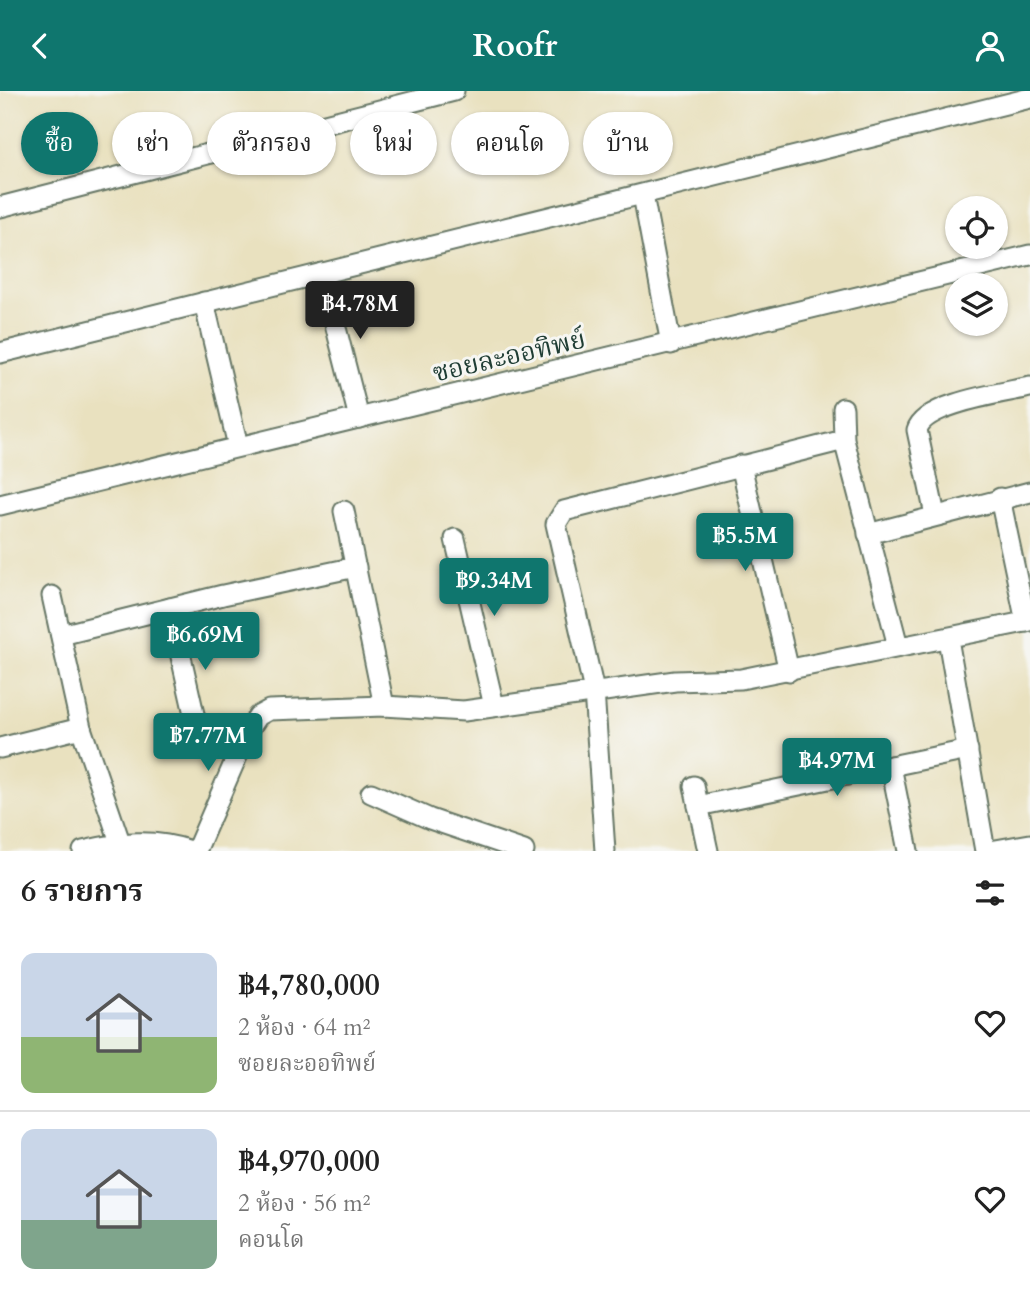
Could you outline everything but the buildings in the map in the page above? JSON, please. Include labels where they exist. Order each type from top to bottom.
[{"type":"street","points":[[0,207],[454,91]]},
{"type":"street","points":[[0,353],[1030,98]]},
{"type":"street","points":[[643,195],[671,344]]},
{"type":"street","name":"ซอยละออทิพย์","points":[[0,505],[1030,255]]},
{"type":"street","points":[[322,273],[359,418]]},
{"type":"street","points":[[204,302],[238,446]]},
{"type":"street","points":[[935,515],[918,430],[919,423],[931,412],[1030,387]]},
{"type":"street","points":[[843,408],[844,440],[898,646]]},
{"type":"street","points":[[605,851],[594,691],[556,524],[558,516],[564,511],[844,440]]},
{"type":"street","points":[[741,465],[789,671]]},
{"type":"street","points":[[868,534],[1030,492]]},
{"type":"street","points":[[83,851],[120,842],[150,841],[193,851],[248,731],[258,716],[269,710],[384,706],[464,711],[675,681],[741,678],[789,671],[898,646],[948,639],[1028,622],[1000,498]]},
{"type":"street","points":[[344,511],[384,706]]},
{"type":"street","points":[[456,539],[494,706]]},
{"type":"street","points":[[61,635],[356,566]]},
{"type":"street","points":[[52,596],[81,728],[120,842]]},
{"type":"street","points":[[170,608],[201,745]]},
{"type":"street","points":[[948,639],[987,851],[1030,843]]},
{"type":"street","points":[[0,748],[81,728]]},
{"type":"street","points":[[698,806],[968,750]]},
{"type":"street","points":[[891,766],[908,851]]},
{"type":"street","points":[[694,786],[708,851]]},
{"type":"street","points":[[371,793],[499,847],[524,851]]}]
